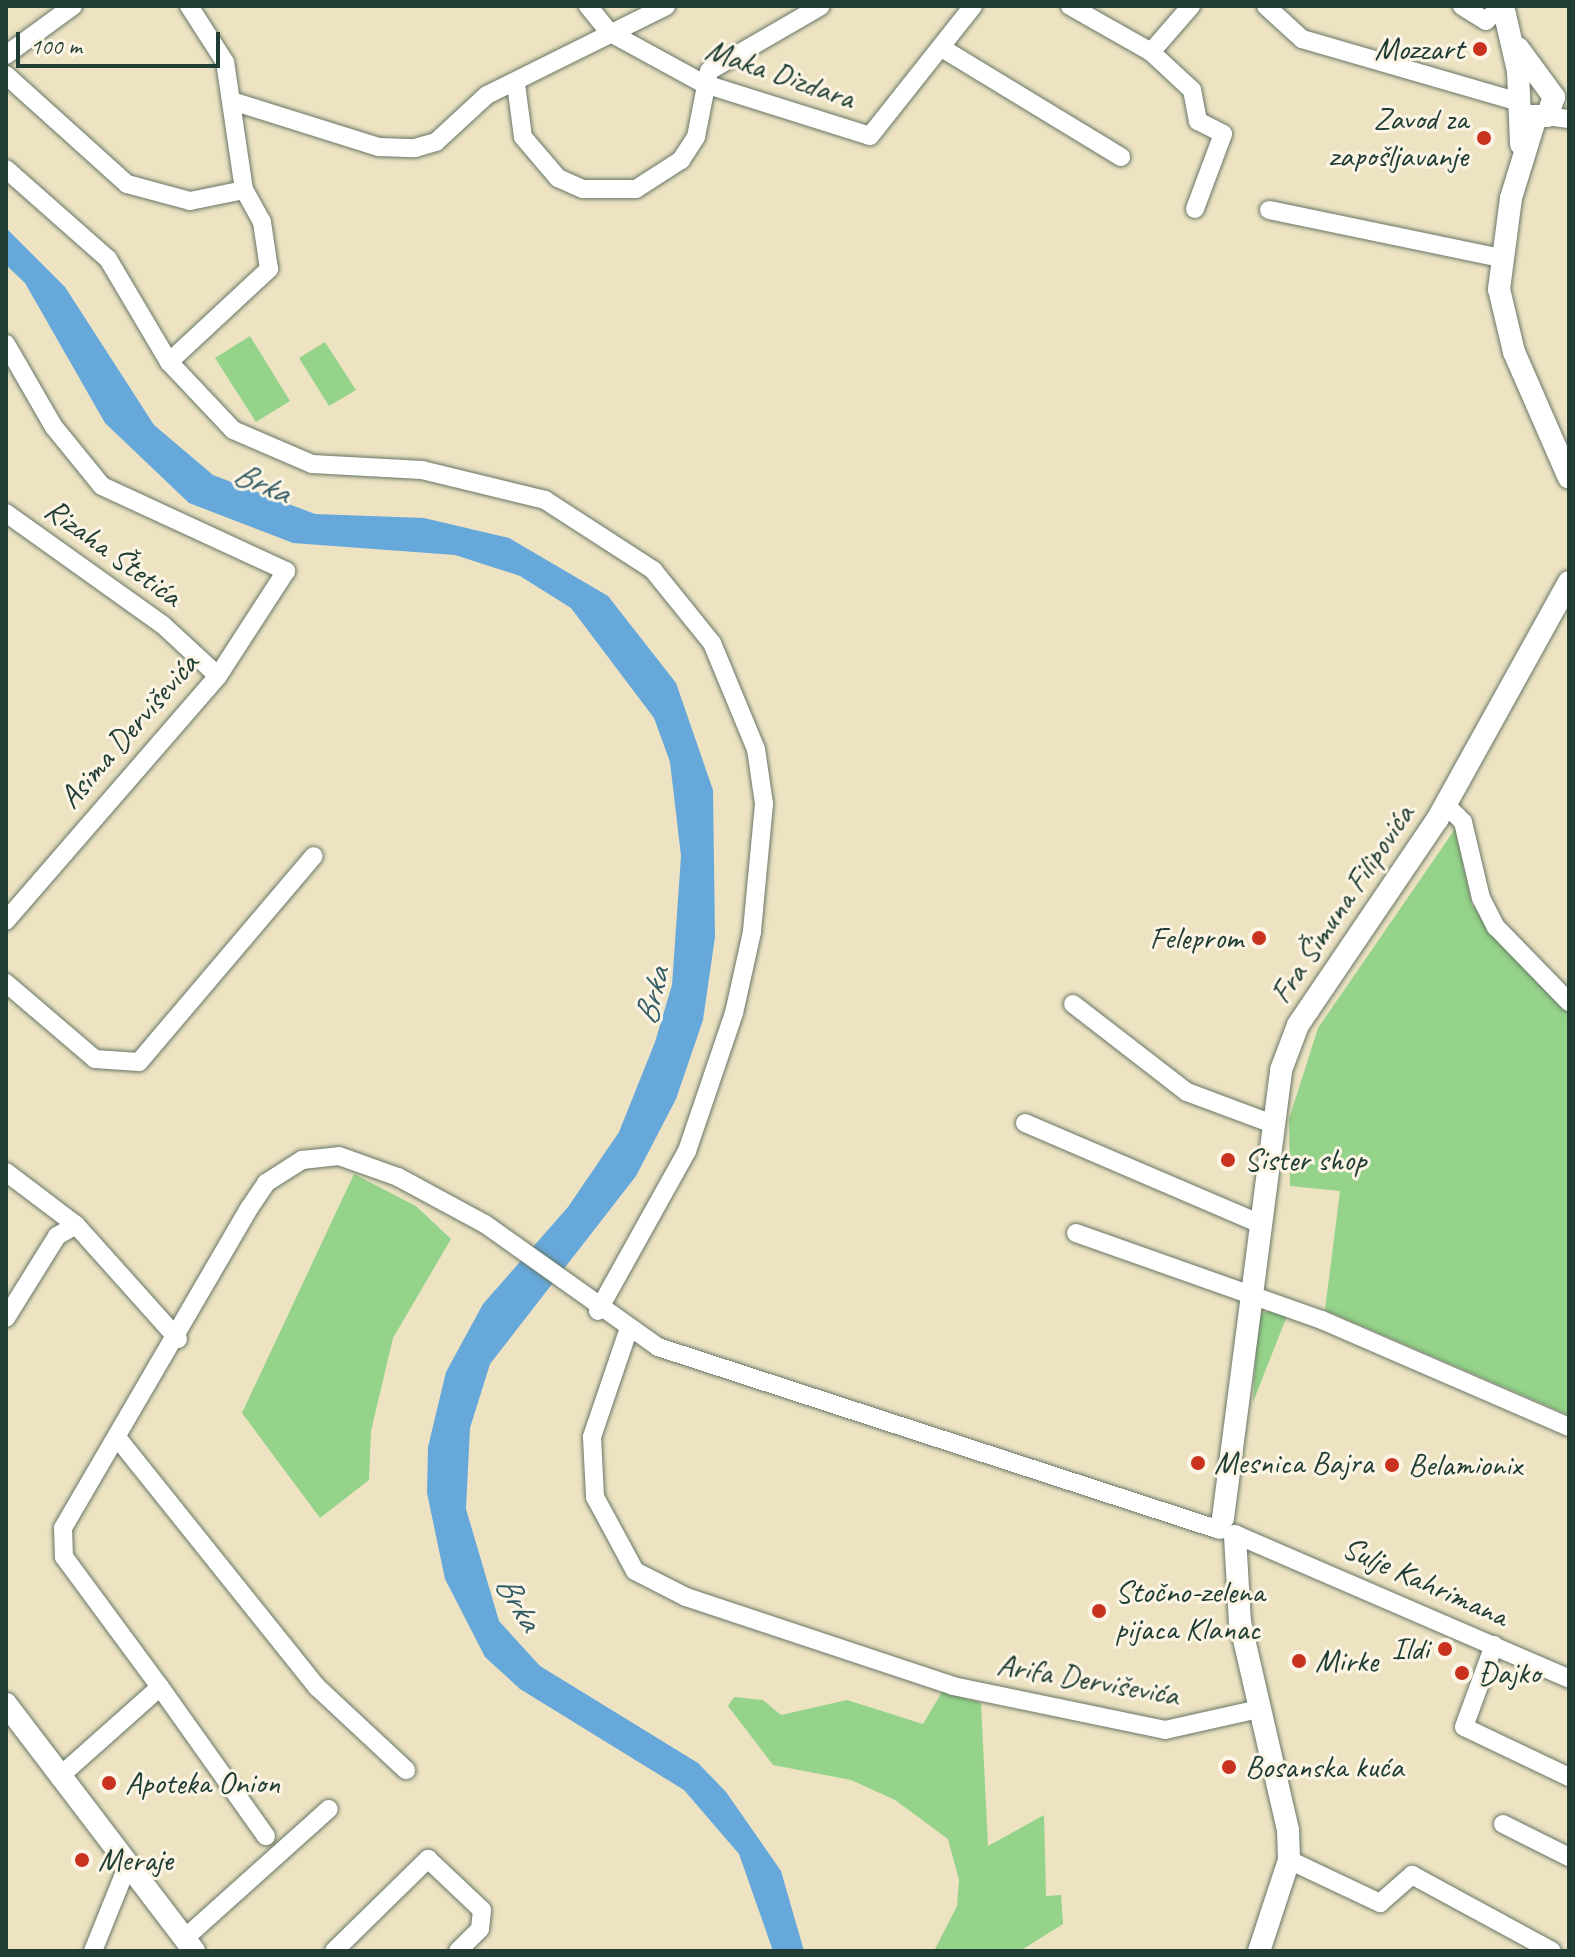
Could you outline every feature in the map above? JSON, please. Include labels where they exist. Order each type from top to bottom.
[{"type":"main road","points":[[1502,6],[1509,33],[1541,105],[1521,153],[1501,258],[1504,321],[1562,440],[1569,478]]},
{"type":"main road","name":"Fra Šimuna Filipovića","points":[[1289,1860],[1283,1801],[1259,1709],[1234,1565],[1231,1482],[1256,1222],[1270,1123],[1298,1025],[1446,805],[1569,582]]},
{"type":"main road","points":[[6,1704],[127,1867],[189,1944]]},
{"type":"main road","points":[[1259,1951],[1289,1860]]},
{"type":"street","points":[[6,55],[73,6]]},
{"type":"street","points":[[169,362],[269,269],[262,222],[244,190],[225,62],[189,6]]},
{"type":"street","points":[[588,6],[609,32]]},
{"type":"street","points":[[232,101],[379,147],[415,148],[436,142],[487,95],[516,84],[609,32],[666,6]]},
{"type":"street","points":[[516,84],[516,111],[538,160],[570,184],[610,193],[636,189],[681,160],[696,137],[702,83],[709,71],[821,6]]},
{"type":"street","name":"Maka Dizdara","points":[[609,32],[702,83],[875,135],[945,50],[973,6]]},
{"type":"street","points":[[1070,6],[1151,52],[1192,90],[1198,121],[1223,134],[1195,209]]},
{"type":"street","points":[[1151,52],[1191,6]]},
{"type":"street","points":[[1266,6],[1302,39],[1541,105]]},
{"type":"street","points":[[1462,6],[1486,21],[1502,6]]},
{"type":"street","points":[[945,50],[1121,157]]},
{"type":"street","points":[[6,75],[127,184],[190,201],[244,190]]},
{"type":"street","points":[[6,169],[108,259],[169,362],[233,430],[297,460],[490,482],[581,518],[653,570],[712,643],[730,678],[756,749],[764,804],[752,932],[730,1028],[687,1151],[592,1306]]},
{"type":"street","points":[[1269,210],[1501,258]]},
{"type":"street","name":"Asima Derviševića","points":[[6,344],[54,427],[102,486],[286,571],[218,676],[6,921]]},
{"type":"street","name":"Rizaha Štetića","points":[[6,513],[163,625],[218,676]]},
{"type":"street","points":[[1446,805],[1463,822],[1481,898],[1496,927],[1569,1002]]},
{"type":"street","points":[[6,983],[95,1059],[139,1062],[314,856]]},
{"type":"street","points":[[1073,1004],[1187,1092],[1270,1123]]},
{"type":"street","points":[[1025,1123],[1256,1222]]},
{"type":"street","name":"Sulje Kahrimana","points":[[160,1687],[61,1543],[63,1528],[178,1339],[250,1207],[266,1183],[302,1160],[362,1161],[485,1224],[628,1331],[1233,1529],[1569,1679]]},
{"type":"street","points":[[6,1172],[76,1225],[178,1339]]},
{"type":"street","points":[[6,1318],[57,1236],[76,1225]]},
{"type":"street","points":[[1076,1233],[1249,1294],[1569,1427]]},
{"type":"street","name":"Arifa Derviševića","points":[[628,1331],[592,1437],[595,1497],[635,1571],[714,1608],[953,1686],[1165,1730],[1259,1709]]},
{"type":"street","points":[[119,1440],[317,1687],[406,1770]]},
{"type":"street","points":[[1494,1645],[1464,1727],[1569,1777]]},
{"type":"street","points":[[59,1777],[160,1687],[266,1836]]},
{"type":"street","points":[[189,1944],[329,1809]]},
{"type":"street","points":[[1503,1824],[1569,1857]]},
{"type":"street","points":[[338,1950],[428,1859],[482,1910],[480,1929],[458,1951]]},
{"type":"street","points":[[1289,1860],[1380,1903],[1412,1875],[1552,1951]]},
{"type":"street","points":[[93,1951],[127,1867]]},
{"type":"green space","points":[[250,336],[290,401],[256,422],[215,358]]},
{"type":"green space","points":[[325,342],[356,390],[329,406],[299,358]]},
{"type":"green space","points":[[1455,829],[1472,905],[1569,1011],[1569,1415],[1325,1310],[1340,1191],[1290,1186],[1289,1119],[1318,1028]]},
{"type":"green space","points":[[354,1174],[416,1206],[451,1239],[393,1338],[371,1431],[369,1480],[320,1518],[242,1413]]},
{"type":"green space","points":[[1271,1311],[1287,1316],[1253,1402],[1258,1314]]},
{"type":"green space","points":[[942,1692],[981,1703],[988,1846],[1044,1815],[1046,1896],[1061,1895],[1063,1924],[1020,1951],[934,1951],[957,1906],[959,1880],[948,1839],[895,1800],[851,1780],[773,1765],[728,1706],[734,1697],[763,1700],[781,1715],[847,1700],[923,1724]]},
{"type":"water","points":[[6,228],[65,287],[154,425],[213,475],[315,514],[424,518],[509,538],[608,596],[676,683],[713,790],[715,937],[703,1020],[676,1099],[636,1176],[490,1364],[470,1428],[466,1509],[499,1621],[540,1666],[698,1763],[726,1792],[781,1871],[804,1951],[773,1951],[739,1854],[684,1790],[520,1689],[485,1657],[445,1579],[427,1493],[428,1447],[446,1372],[483,1304],[568,1207],[619,1132],[655,1042],[672,985],[681,856],[670,762],[654,718],[571,608],[520,576],[455,555],[293,543],[189,503],[105,423],[25,283],[6,265]]},
{"type":"place","name":"Mozzart","points":[[1480,49]]},
{"type":"place","name":"Zavod za zapošljavanje","points":[[1484,138]]},
{"type":"place","name":"Feleprom","points":[[1259,938]]},
{"type":"place","name":"Sister shop","points":[[1228,1160]]},
{"type":"place","name":"Mesnica Bajra","points":[[1198,1463]]},
{"type":"place","name":"Belamionix","points":[[1392,1465]]},
{"type":"place","name":"Stočno-zelena pijaca Klanac","points":[[1099,1611]]},
{"type":"place","name":"Ildi","points":[[1445,1649]]},
{"type":"place","name":"Mirke","points":[[1299,1661]]},
{"type":"place","name":"Đajko","points":[[1462,1673]]},
{"type":"place","name":"Bosanska kuća","points":[[1229,1767]]},
{"type":"place","name":"Apoteka Onion","points":[[109,1783]]},
{"type":"place","name":"Meraje","points":[[82,1860]]},
{"type":"water label","name":"Brka","points":[[262,482]]},
{"type":"water label","name":"Brka","points":[[651,996]]},
{"type":"water label","name":"Brka","points":[[519,1602]]}]
